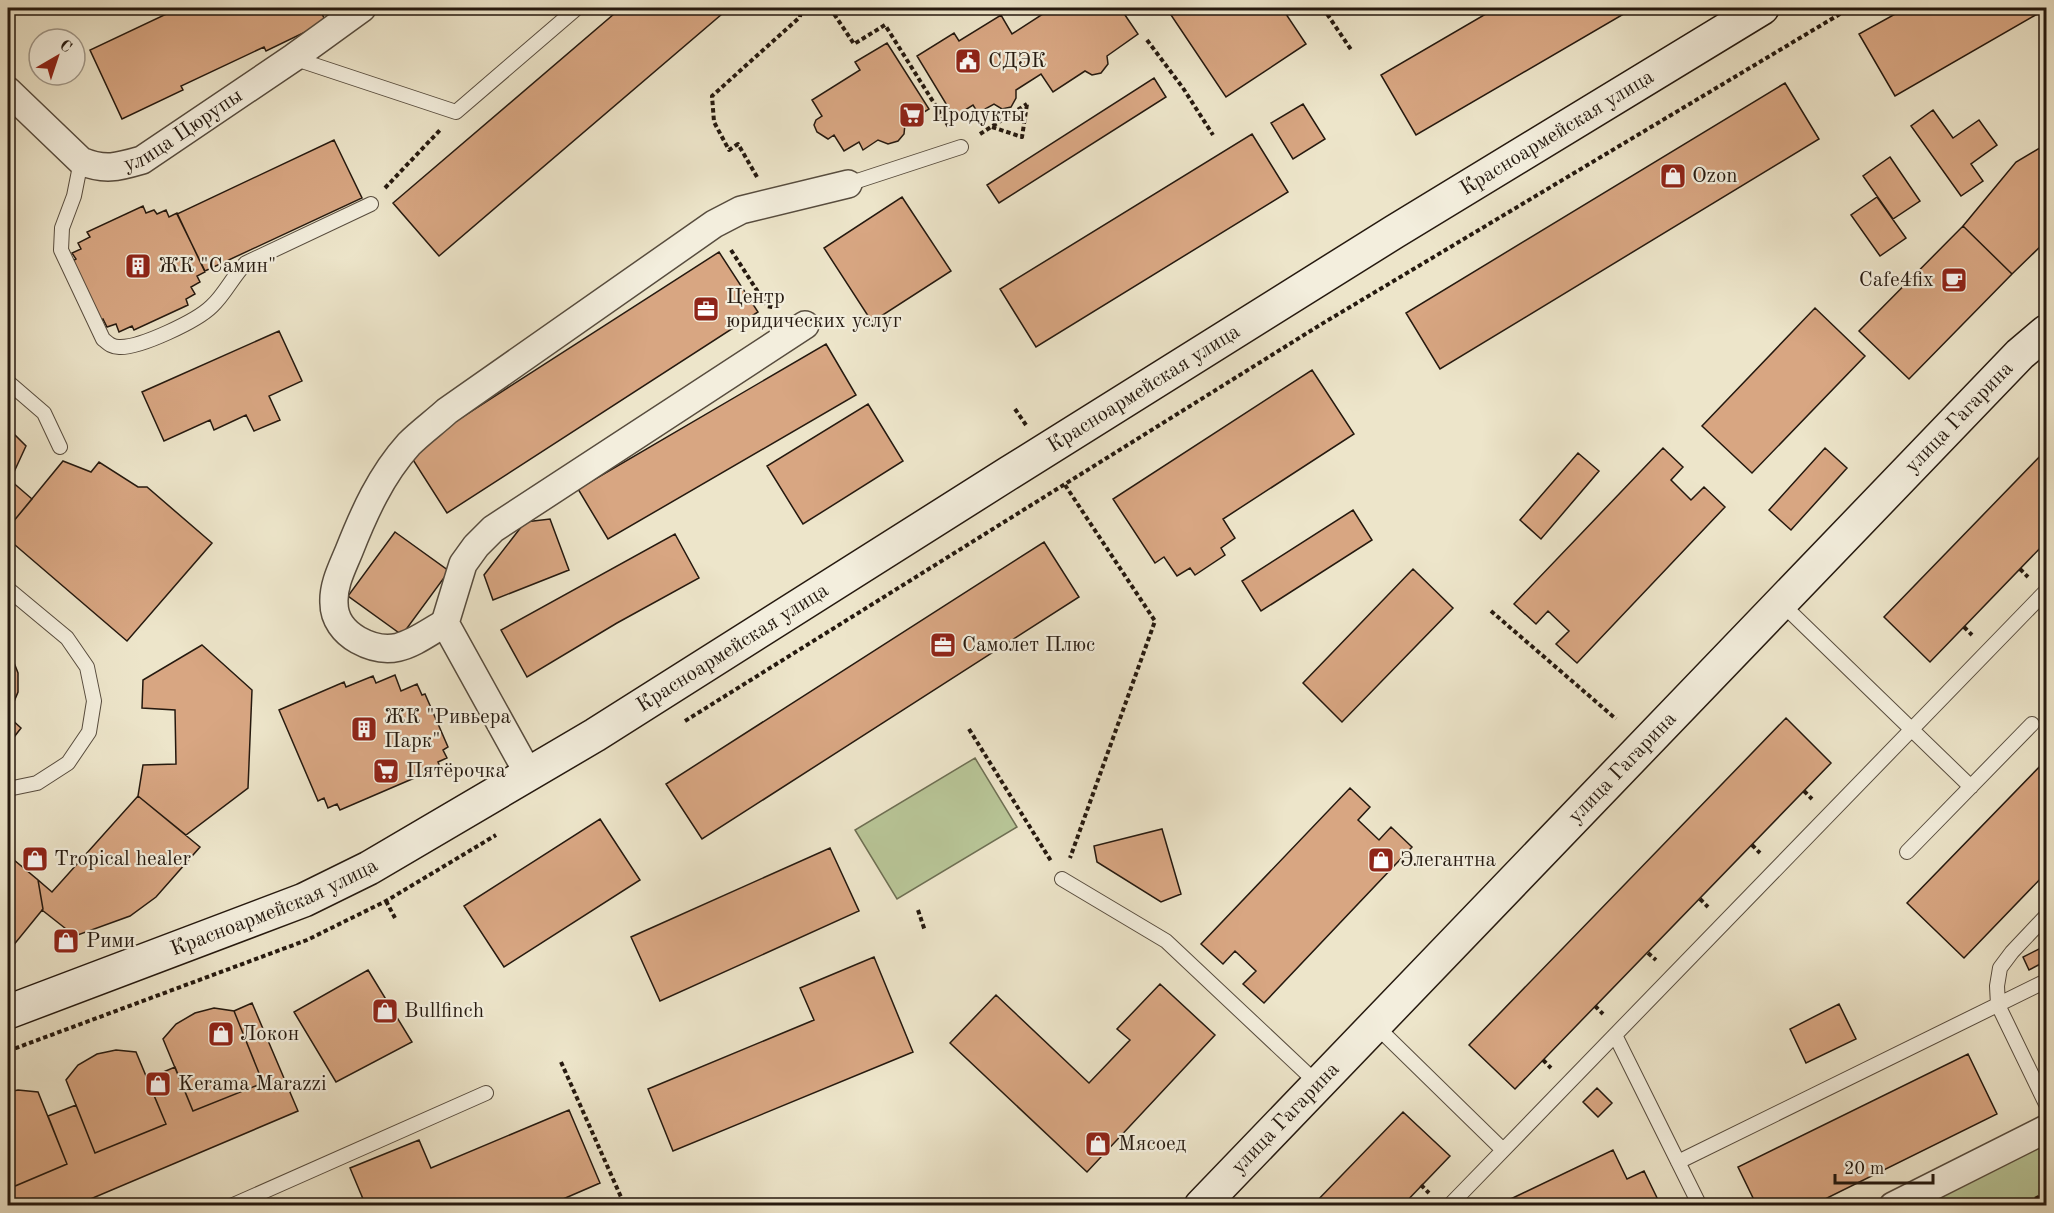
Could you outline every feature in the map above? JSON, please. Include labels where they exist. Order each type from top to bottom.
[{"type":"street","name":"улица Цюрупы","points":[[81,161],[95,167],[114,168],[142,160],[293,58],[362,8]]},
{"type":"street","name":"Красноармейская улица","points":[[8,1012],[304,900],[369,868],[595,735],[1394,232],[1762,8]]},
{"type":"street","points":[[8,91],[81,161]]},
{"type":"street","points":[[805,325],[493,529],[476,546],[464,564],[445,622],[404,646],[388,650],[372,647],[353,637],[341,626],[334,604],[336,584],[368,505],[388,472],[409,444],[447,411],[714,224],[741,210],[848,184]]},
{"type":"street","name":"улица Гагарина","points":[[1201,1206],[2020,354],[2046,332]]},
{"type":"street","points":[[445,622],[528,773]]},
{"type":"street","points":[[1893,1206],[2046,1129]]},
{"type":"lane","points":[[293,58],[456,112],[577,8]]},
{"type":"lane","points":[[848,184],[961,147]]},
{"type":"lane","points":[[81,161],[74,196],[62,228],[61,250],[103,339],[111,346],[135,346],[201,316],[214,304],[246,263],[371,204]]},
{"type":"lane","points":[[8,382],[44,413],[60,447]]},
{"type":"lane","points":[[8,589],[67,638],[87,667],[94,700],[89,732],[68,763],[37,783],[8,789]]},
{"type":"lane","points":[[1449,1206],[2046,591]]},
{"type":"lane","points":[[1781,603],[1971,787]]},
{"type":"lane","points":[[1907,852],[2032,724]]},
{"type":"lane","points":[[1062,879],[1166,941],[1318,1084]]},
{"type":"lane","points":[[2046,916],[2000,968],[1997,986],[1998,1005],[2046,1104]]},
{"type":"lane","points":[[1678,1162],[2046,981]]},
{"type":"lane","points":[[1376,1025],[1503,1150]]},
{"type":"lane","points":[[1615,1035],[1700,1206]]},
{"type":"lane","points":[[231,1206],[486,1093]]},
{"type":"path","points":[[772,202],[738,144],[729,150],[714,122],[712,96],[800,17],[801,8]]},
{"type":"path","points":[[830,8],[854,44],[885,25],[961,147],[991,127],[1027,104],[1022,137],[991,127]]},
{"type":"path","points":[[1323,8],[1352,51]]},
{"type":"path","points":[[1147,40],[1183,88],[1213,135]]},
{"type":"path","points":[[371,204],[456,112]]},
{"type":"path","points":[[714,224],[767,306]]},
{"type":"path","points":[[1062,879],[1155,621],[1065,485]]},
{"type":"path","points":[[1491,611],[1616,719]]},
{"type":"path","points":[[969,729],[1062,879]]},
{"type":"path","points":[[386,901],[395,918]]},
{"type":"path","points":[[918,910],[925,931]]},
{"type":"path","points":[[561,1062],[625,1206]]},
{"type":"path","points":[[2022,1206],[2046,1193]]},
{"type":"green space","points":[[975,758],[1017,827],[897,899],[855,830]]},
{"type":"green space","points":[[2046,1129],[2046,1205],[1893,1205]]},
{"type":"building","points":[[179,8],[319,8],[326,22],[266,51],[264,47],[181,86],[183,90],[122,119],[90,50]]},
{"type":"building","points":[[621,8],[729,8],[439,256],[393,203]]},
{"type":"building","points":[[1052,8],[1127,8],[1125,15],[1138,34],[1107,56],[1108,64],[1101,73],[1092,75],[1085,71],[1053,92],[1041,74],[1016,90],[1016,98],[1011,107],[1002,109],[994,104],[978,113],[973,105],[954,117],[917,56],[954,33],[959,41],[1001,15],[1012,34]]},
{"type":"building","points":[[1183,8],[1282,8],[1306,44],[1226,97],[1171,15]]},
{"type":"building","points":[[1496,8],[1634,8],[1416,135],[1381,75]]},
{"type":"building","points":[[1906,8],[2046,9],[1895,96],[1859,34]]},
{"type":"building","points":[[887,43],[929,109],[905,124],[904,134],[898,141],[888,144],[878,140],[863,150],[859,142],[844,151],[834,135],[828,139],[817,132],[814,125],[816,120],[822,116],[812,100],[860,70],[855,62]]},
{"type":"building","points":[[1154,78],[1166,97],[999,203],[987,185]]},
{"type":"building","points":[[1785,83],[1819,139],[1440,369],[1406,313]]},
{"type":"building","points":[[1303,104],[1325,139],[1293,159],[1271,123]]},
{"type":"building","points":[[1933,110],[1953,138],[1979,120],[1997,145],[1971,164],[1983,181],[1961,196],[1911,126]]},
{"type":"building","points":[[1252,134],[1288,192],[1036,347],[1000,289]]},
{"type":"building","points":[[334,140],[362,198],[205,271],[177,214]]},
{"type":"building","points":[[2043,146],[2046,152],[2046,241],[2012,274],[1963,226],[2016,162]]},
{"type":"building","points":[[1890,157],[1920,201],[1893,219],[1863,176]]},
{"type":"building","points":[[902,197],[951,271],[872,322],[824,248]]},
{"type":"building","points":[[1877,197],[1906,238],[1880,256],[1851,215]]},
{"type":"building","name":"ЖК \"Самин\"","points":[[143,206],[146,213],[154,210],[157,214],[166,210],[169,217],[177,213],[205,272],[197,276],[200,282],[191,287],[195,294],[186,299],[188,305],[134,330],[132,326],[119,332],[116,324],[107,327],[103,319],[99,321],[71,262],[76,259],[72,253],[81,249],[78,243],[90,237],[87,232]]},
{"type":"building","points":[[1963,226],[2012,274],[1909,379],[1859,331]]},
{"type":"building","points":[[719,252],[758,312],[447,513],[408,452]]},
{"type":"building","points":[[1815,308],[1865,356],[1752,473],[1702,426]]},
{"type":"building","points":[[279,331],[302,381],[269,396],[280,420],[254,431],[246,415],[214,430],[210,420],[164,441],[142,392]]},
{"type":"building","points":[[826,344],[856,395],[608,539],[578,489]]},
{"type":"building","points":[[1312,370],[1354,434],[1223,519],[1235,538],[1221,548],[1225,555],[1195,575],[1190,568],[1177,576],[1164,557],[1155,563],[1113,499]]},
{"type":"building","points":[[868,404],[903,461],[803,524],[767,466]]},
{"type":"building","points":[[8,428],[26,446],[8,485]]},
{"type":"building","points":[[1663,448],[1683,467],[1671,480],[1691,500],[1704,487],[1725,507],[1577,663],[1556,644],[1569,631],[1548,611],[1536,624],[1514,604]]},
{"type":"building","points":[[1825,448],[1847,468],[1791,530],[1769,510]]},
{"type":"building","points":[[2046,450],[2046,542],[1930,662],[1884,617]]},
{"type":"building","points":[[1578,453],[1599,471],[1541,539],[1520,520]]},
{"type":"building","points":[[63,461],[91,472],[99,462],[138,487],[147,487],[212,543],[127,641],[8,539],[8,528]]},
{"type":"building","points":[[10,480],[32,499],[8,528],[8,485]]},
{"type":"building","points":[[1353,510],[1372,540],[1261,611],[1242,581]]},
{"type":"building","points":[[550,519],[569,570],[493,600],[484,575],[525,522]]},
{"type":"building","points":[[395,532],[449,571],[402,635],[348,596]]},
{"type":"building","points":[[675,534],[699,578],[617,623],[527,677],[501,630]]},
{"type":"building","points":[[1044,542],[1079,597],[702,839],[666,784]]},
{"type":"building","points":[[1413,569],[1453,608],[1342,722],[1303,683]]},
{"type":"building","points":[[202,645],[252,690],[248,788],[186,835],[138,796],[143,765],[176,764],[175,710],[142,708],[143,680]]},
{"type":"building","points":[[8,650],[18,673],[18,692],[8,716]]},
{"type":"building","name":"ЖК \"Ривьера Парк\"","points":[[395,675],[401,691],[417,684],[422,695],[425,694],[448,747],[443,750],[447,758],[438,762],[440,767],[340,810],[337,804],[328,808],[324,798],[318,801],[279,710],[344,682],[346,687],[373,676],[376,683]]},
{"type":"building","points":[[8,716],[21,728],[8,745]]},
{"type":"building","points":[[1786,718],[1831,763],[1515,1089],[1469,1045]]},
{"type":"building","points":[[2046,760],[2046,873],[1964,958],[1907,903]]},
{"type":"building","points":[[1350,788],[1370,807],[1358,820],[1379,840],[1391,827],[1412,847],[1264,1003],[1243,984],[1256,971],[1235,951],[1223,964],[1201,944]]},
{"type":"building","points":[[138,796],[200,847],[156,897],[130,916],[75,936],[42,910],[38,880],[52,892]]},
{"type":"building","points":[[600,819],[640,880],[504,967],[464,906]]},
{"type":"building","points":[[1162,829],[1181,894],[1161,902],[1097,862],[1094,846]]},
{"type":"building","points":[[830,848],[859,911],[660,1001],[631,937]]},
{"type":"building","points":[[8,855],[38,880],[43,909],[8,952]]},
{"type":"building","points":[[2045,946],[2046,961],[2029,970],[2023,957]]},
{"type":"building","points":[[874,957],[913,1052],[673,1151],[648,1089],[814,1020],[800,988]]},
{"type":"building","points":[[368,970],[412,1042],[336,1082],[294,1012]]},
{"type":"building","points":[[1160,984],[1215,1035],[1087,1172],[950,1043],[996,995],[1089,1083],[1130,1040],[1117,1029]]},
{"type":"building","points":[[252,1003],[298,1111],[74,1206],[8,1206],[8,1189],[67,1164],[48,1116],[76,1105],[95,1153],[166,1124],[147,1079],[175,1067],[193,1111],[263,1083],[234,1011]]},
{"type":"building","points":[[1839,1004],[1856,1039],[1806,1063],[1790,1029]]},
{"type":"building","points":[[214,1008],[234,1011],[263,1083],[193,1111],[163,1039],[176,1024],[195,1013]]},
{"type":"building","points":[[116,1050],[136,1052],[166,1124],[95,1153],[66,1080],[78,1065],[97,1054]]},
{"type":"building","points":[[1968,1054],[1997,1114],[1811,1206],[1757,1206],[1738,1167]]},
{"type":"building","points":[[1597,1088],[1612,1103],[1598,1117],[1583,1102]]},
{"type":"building","points":[[18,1090],[38,1092],[67,1164],[8,1189],[8,1092]]},
{"type":"building","points":[[569,1110],[600,1183],[547,1206],[366,1206],[350,1168],[419,1140],[431,1168]]},
{"type":"building","points":[[1403,1112],[1450,1156],[1402,1206],[1312,1206]]},
{"type":"building","points":[[1613,1150],[1627,1179],[1644,1171],[1661,1206],[1496,1206]]},
{"type":"place","name":"СДЭК","points":[[968,61]]},
{"type":"place","name":"Продукты","points":[[912,115]]},
{"type":"place","name":"Ozon","points":[[1673,176]]},
{"type":"place","name":"ЖК \"Самин\"","points":[[138,266]]},
{"type":"place","name":"Cafe4fix","points":[[1954,280]]},
{"type":"place","name":"Центр юридических услуг","points":[[706,309]]},
{"type":"place","name":"Самолет Плюс","points":[[943,645]]},
{"type":"place","name":"ЖК \"Ривьера Парк\"","points":[[364,729]]},
{"type":"place","name":"Пятёрочка","points":[[386,771]]},
{"type":"place","name":"Tropical healer","points":[[35,859]]},
{"type":"place","name":"Элегантна","points":[[1381,860]]},
{"type":"place","name":"Рими","points":[[66,941]]},
{"type":"place","name":"Bullfinch","points":[[385,1011]]},
{"type":"place","name":"Локон","points":[[221,1034]]},
{"type":"place","name":"Kerama Marazzi","points":[[158,1084]]},
{"type":"place","name":"Мясоед","points":[[1098,1144]]}]
